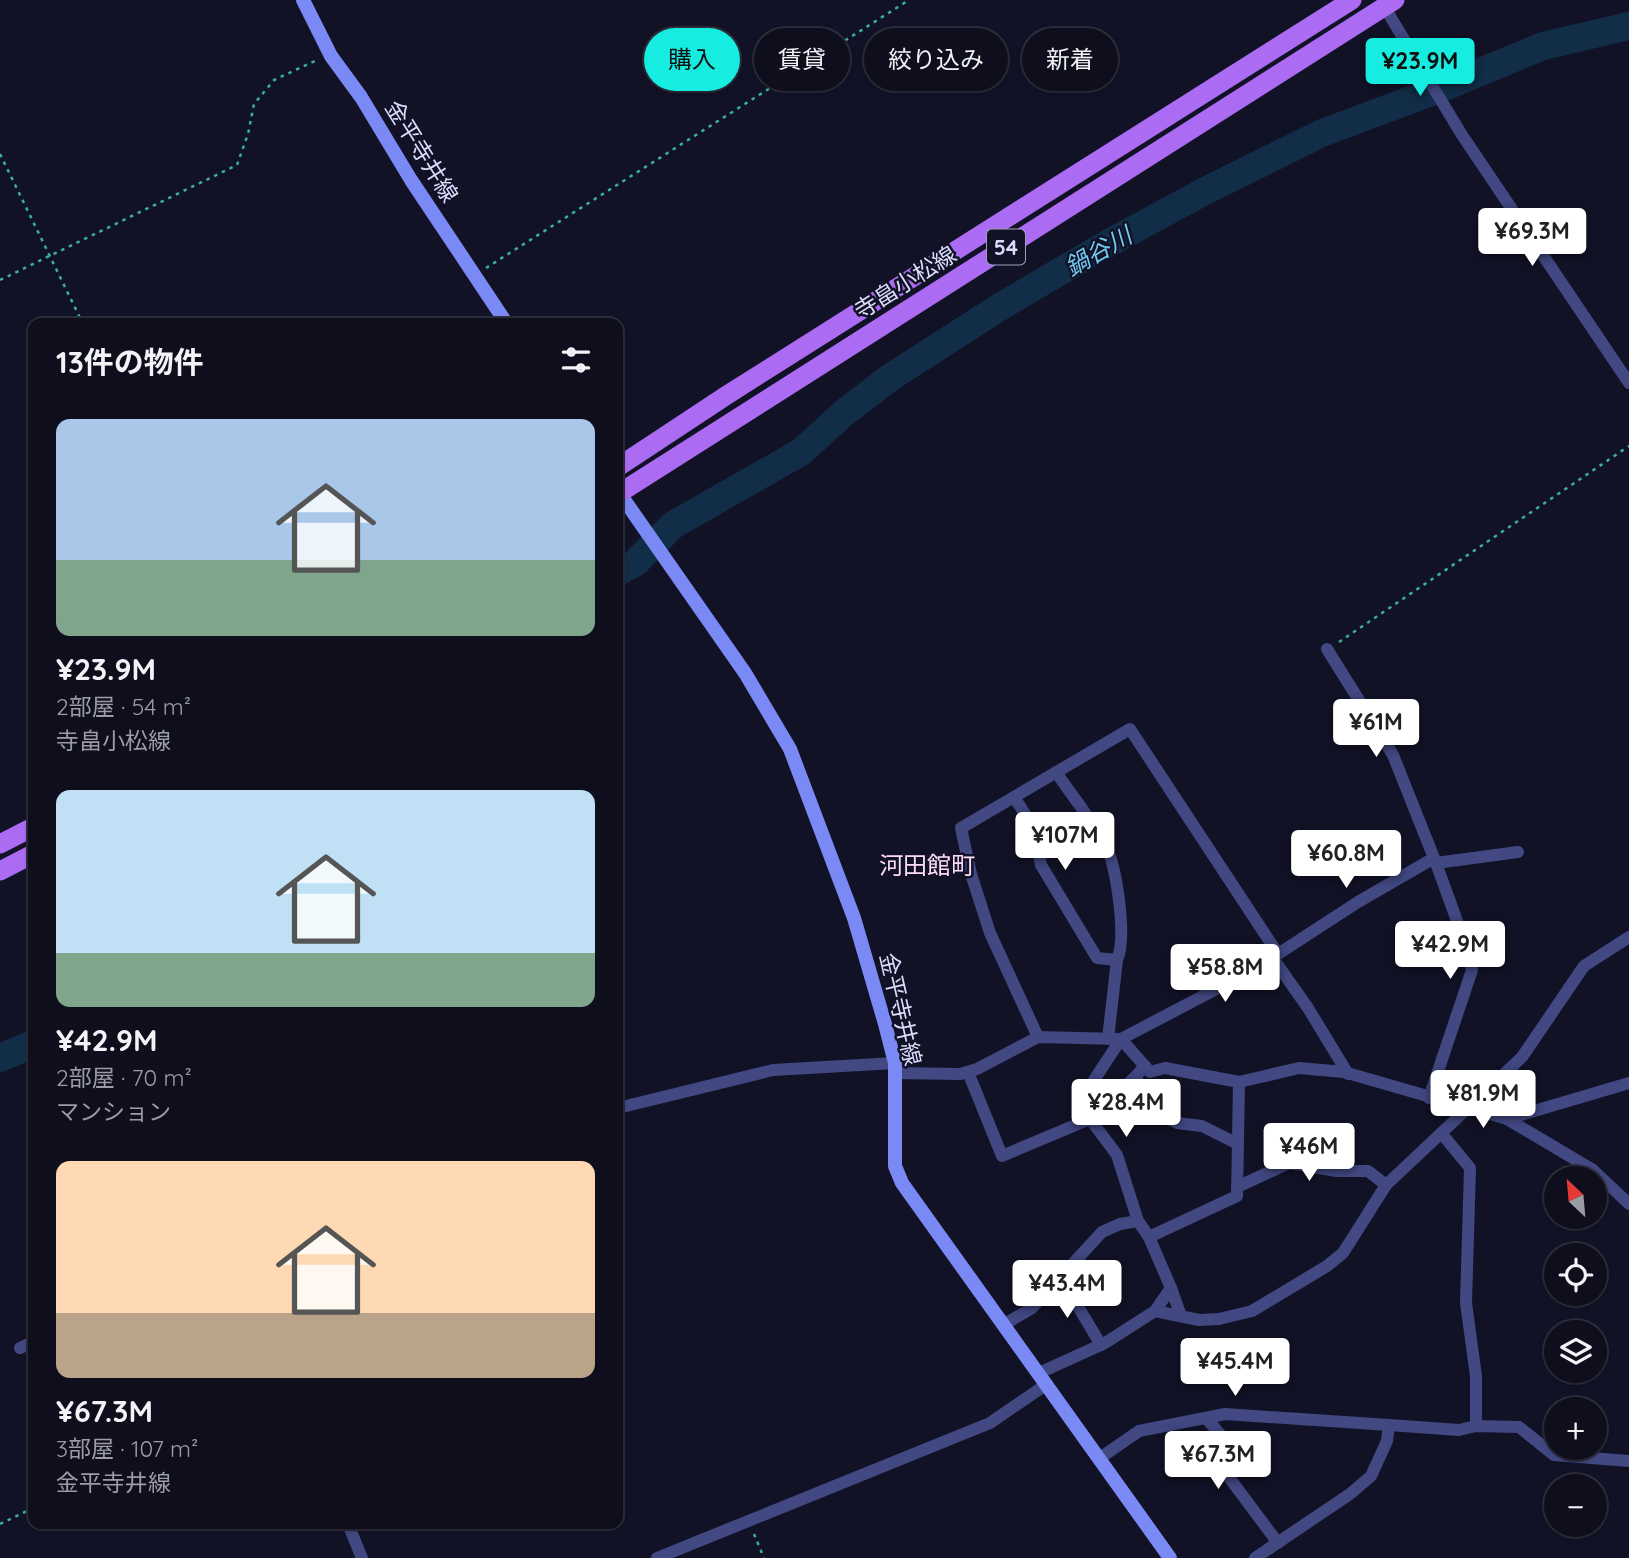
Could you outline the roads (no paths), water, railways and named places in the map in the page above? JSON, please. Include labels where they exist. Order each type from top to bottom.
[{"type":"main road","name":"金平寺井線","points":[[303,0],[331,56],[361,97],[411,180],[503,318]]},
{"type":"main road","name":"寺畠小松線","points":[[623,464],[727,395],[1352,0]]},
{"type":"main road","name":"寺畠小松線","points":[[623,490],[1386,2]]},
{"type":"main road","name":"金平寺井線","points":[[623,500],[745,673],[790,749],[854,918],[894,1068],[895,1166],[902,1183],[1170,1558]]},
{"type":"main road","points":[[0,844],[28,830]]},
{"type":"main road","points":[[0,871],[28,857]]},
{"type":"street","points":[[1386,2],[1406,44],[1462,135],[1629,383]]},
{"type":"street","points":[[1328,649],[1393,755],[1435,861],[1472,970],[1429,1098]]},
{"type":"street","points":[[1038,1037],[990,933],[971,874],[961,828],[1130,729],[1348,1073]]},
{"type":"street","points":[[1056,772],[1107,847],[1118,894],[1122,948],[1116,960],[1114,1039],[1094,1080],[1093,1116],[1117,1155],[1138,1221],[1149,1237],[1181,1316]]},
{"type":"street","points":[[1014,797],[1034,828],[1041,865],[1097,958],[1116,960]]},
{"type":"street","points":[[623,1107],[773,1070],[894,1068],[960,1074],[1038,1037],[1114,1039],[1243,975],[1358,902],[1435,861],[1518,852]]},
{"type":"street","points":[[1155,1311],[1199,1320],[1219,1320],[1252,1311],[1343,1254],[1386,1185],[1522,1057],[1584,966],[1629,937]]},
{"type":"street","points":[[1114,1039],[1150,1072],[1165,1068],[1239,1082],[1299,1068],[1348,1073],[1507,1119],[1593,1170],[1629,1204]]},
{"type":"street","points":[[968,1072],[1002,1156],[1093,1116],[1145,1066]]},
{"type":"street","points":[[1135,1077],[1161,1115],[1177,1123],[1202,1126],[1238,1144]]},
{"type":"street","points":[[1149,1237],[1237,1196],[1239,1082]]},
{"type":"street","points":[[1507,1119],[1629,1083]]},
{"type":"street","points":[[1442,1134],[1470,1168],[1466,1303],[1476,1376],[1476,1426]]},
{"type":"street","points":[[1237,1187],[1289,1163],[1337,1171],[1368,1171],[1386,1185]]},
{"type":"street","points":[[1003,1325],[1032,1308],[1102,1232],[1120,1224],[1138,1221]]},
{"type":"street","points":[[1061,1278],[1101,1345]]},
{"type":"street","points":[[657,1558],[990,1423],[1043,1378],[1155,1311],[1171,1288]]},
{"type":"street","points":[[20,1348],[28,1344]]},
{"type":"street","points":[[1100,1458],[1139,1431],[1225,1414],[1459,1430],[1476,1426],[1520,1427],[1555,1455],[1629,1461]]},
{"type":"street","points":[[1206,1418],[1244,1462],[1228,1476],[1278,1543]]},
{"type":"street","points":[[1255,1558],[1350,1494],[1371,1476],[1387,1441],[1389,1425]]},
{"type":"street","points":[[350,1529],[362,1558]]},
{"type":"waterway","name":"鍋谷川","points":[[623,569],[635,563],[673,525],[801,452],[845,412],[891,377],[1003,305],[1205,191],[1322,133],[1432,92],[1543,46],[1629,26]]},
{"type":"waterway","name":"鍋谷川","points":[[0,1058],[28,1046]]},
{"type":"district","name":"河田館町","points":[[927,865]]}]
